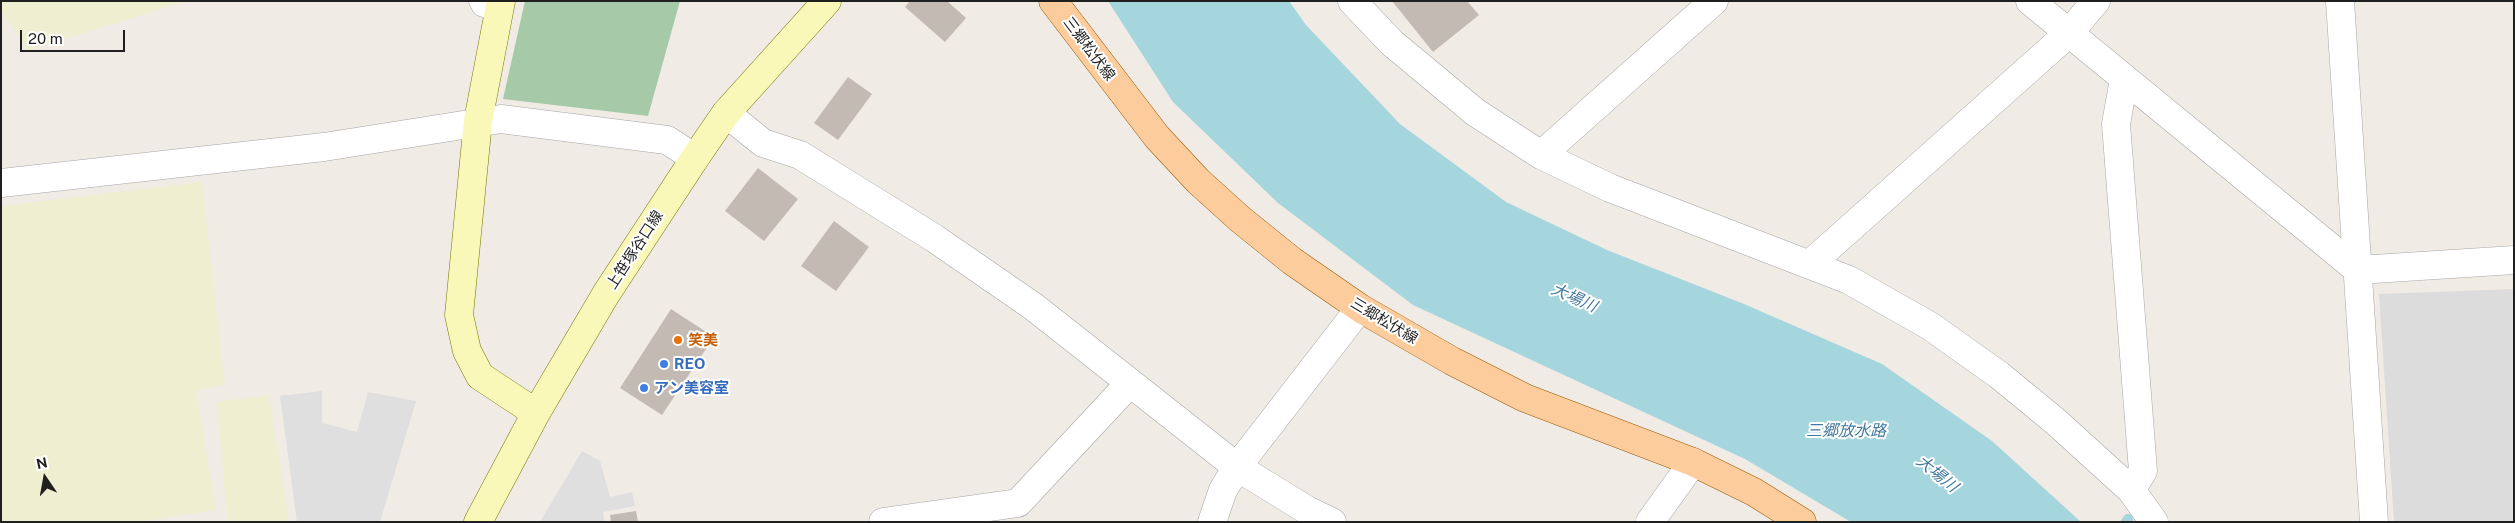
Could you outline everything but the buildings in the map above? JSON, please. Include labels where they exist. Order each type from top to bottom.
[{"type":"main road","name":"上笹塚谷口線","points":[[478,522],[536,412],[606,294],[695,158],[726,114],[827,1]]},
{"type":"main road","name":"三郷松伏線","points":[[1053,1],[1157,137],[1198,181],[1240,220],[1292,261],[1360,308],[1524,398],[1693,462],[1754,492],[1802,522]]},
{"type":"main road","points":[[492,5],[458,315],[467,351],[480,376],[536,412]]},
{"type":"street","points":[[1352,1],[1392,43],[1475,112],[1541,155],[1610,188],[1850,280],[1930,326],[1999,374],[2132,490],[2154,522]]},
{"type":"street","points":[[1541,155],[1714,1]]},
{"type":"street","points":[[2030,1],[2358,270],[2514,260]]},
{"type":"street","points":[[1810,264],[2069,33],[2096,1]]},
{"type":"street","points":[[2340,1],[2374,522]]},
{"type":"street","points":[[2124,79],[2116,124],[2143,471],[2132,490]]},
{"type":"street","points":[[726,114],[763,143],[800,155],[934,238],[1034,307],[1237,468],[1307,510],[1332,522]]},
{"type":"street","points":[[1,183],[324,147],[478,121],[501,119],[667,140],[695,158]]},
{"type":"street","points":[[1212,522],[1223,490],[1237,468],[1360,308]]},
{"type":"street","points":[[883,522],[1018,503],[1130,383]]},
{"type":"street","points":[[1650,522],[1693,462]]},
{"type":"shaded area","points":[[2514,289],[2514,522],[2394,522],[2379,294]]},
{"type":"shaded area","points":[[322,391],[322,423],[357,432],[368,392],[416,401],[380,522],[297,522],[280,396]]},
{"type":"shaded area","points":[[582,451],[600,461],[610,497],[632,492],[635,506],[603,512],[604,522],[540,522]]},
{"type":"green space","points":[[1,1],[186,1],[27,51],[1,10]]},
{"type":"green space","points":[[525,1],[680,1],[648,116],[503,99]]},
{"type":"green space","points":[[202,182],[225,385],[196,391],[216,510],[139,522],[1,522],[1,206]]},
{"type":"green space","points":[[269,395],[289,522],[228,522],[216,402]]},
{"type":"water","name":"三郷放水路","points":[[1108,1],[1289,1],[1306,25],[1400,124],[1506,202],[1607,250],[1744,304],[1882,364],[1992,441],[2081,522],[1851,522],[1745,459],[1413,305],[1278,203],[1173,102]]},
{"type":"place","name":"笑美","points":[[678,340]]},
{"type":"place","name":"REO","points":[[664,364]]},
{"type":"place","name":"アン美容室","points":[[644,388]]},
{"type":"water label","name":"大場川","points":[[1574,298]]},
{"type":"water label","name":"大場川","points":[[1937,474]]}]
